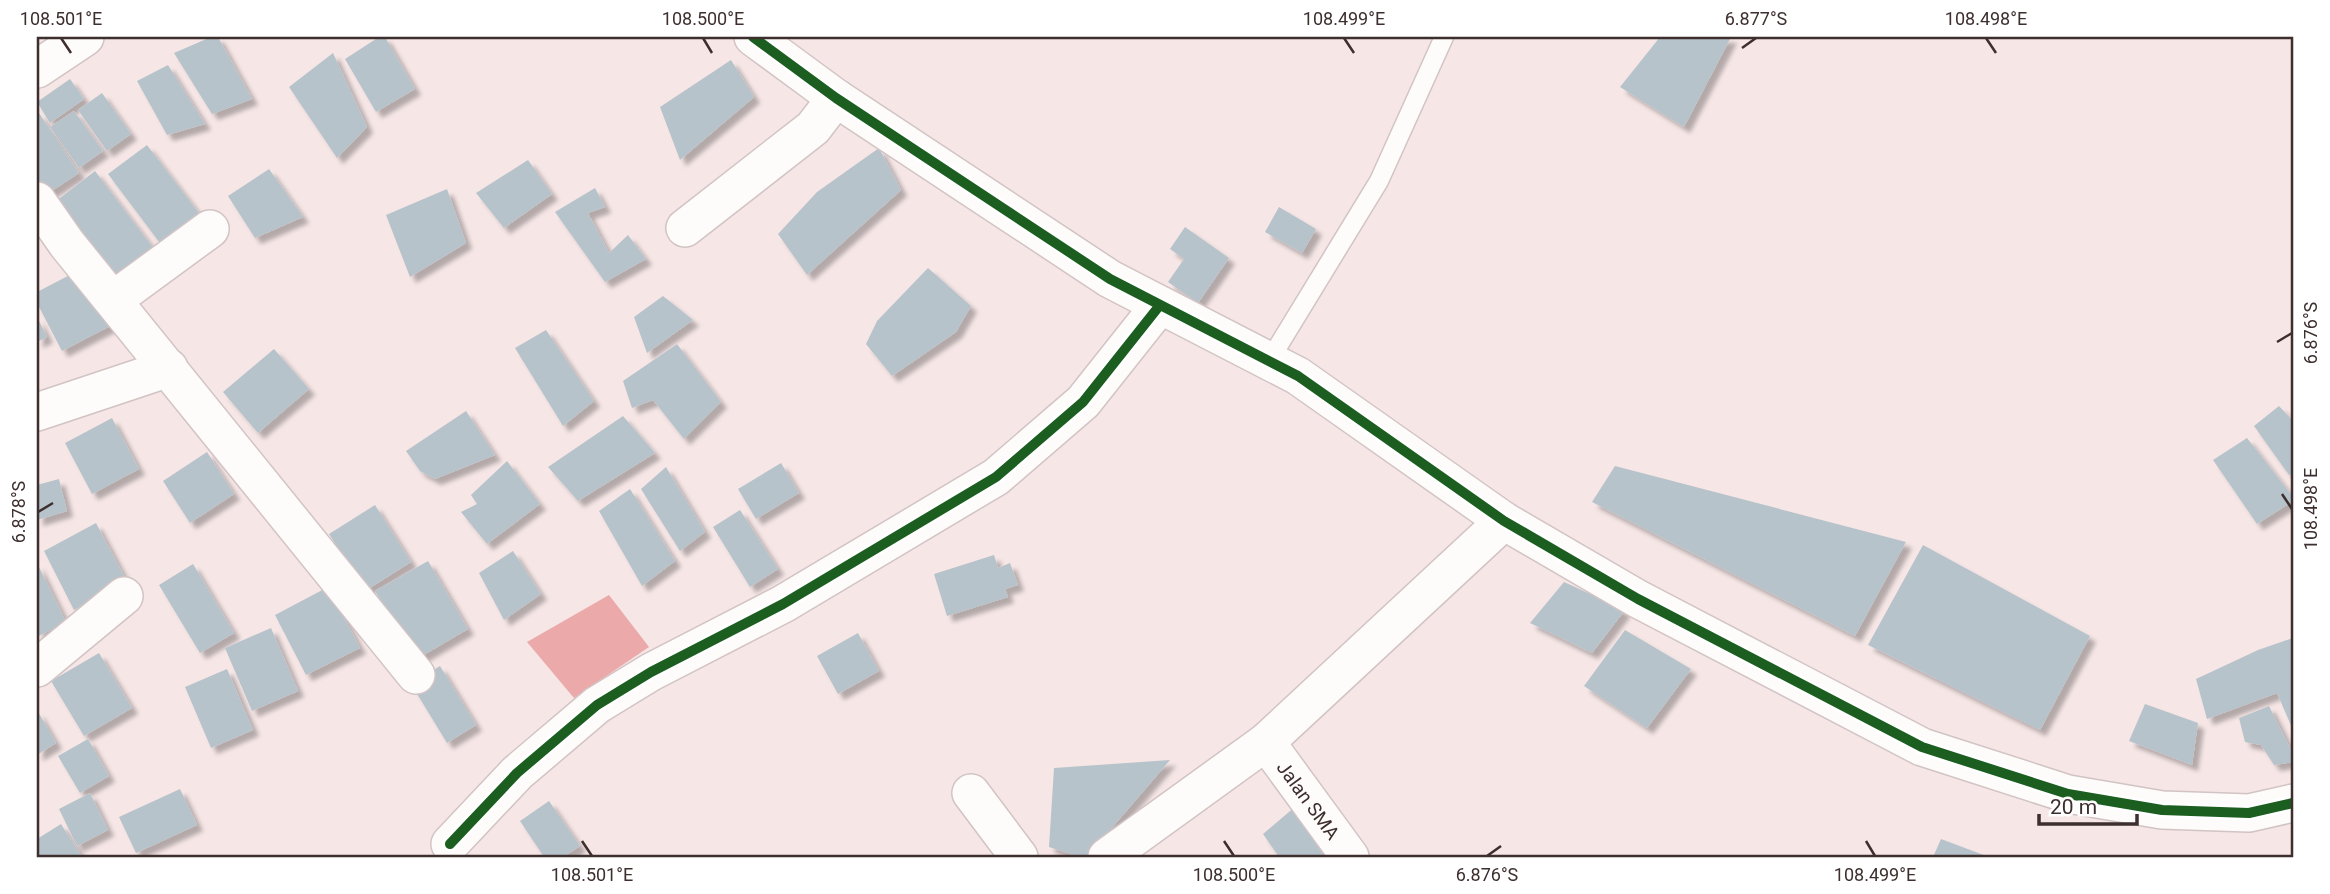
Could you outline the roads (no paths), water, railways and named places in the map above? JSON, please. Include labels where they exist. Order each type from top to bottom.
[{"type":"street","points":[[37,69],[85,37]]},
{"type":"street","points":[[753,37],[836,98],[1110,279],[1298,376],[1504,521],[1638,599],[1922,747],[2068,794],[2162,810],[2249,813],[2293,803]]},
{"type":"street","points":[[685,228],[813,128],[836,98]]},
{"type":"street","points":[[37,201],[67,244],[416,675]]},
{"type":"street","points":[[113,300],[210,229]]},
{"type":"street","points":[[450,844],[517,773],[597,705],[651,672],[783,604],[996,477],[1083,402],[1160,305]]},
{"type":"street","points":[[37,411],[169,368]]},
{"type":"street","points":[[1125,852],[1266,742],[1504,521]]},
{"type":"street","points":[[37,668],[124,596]]},
{"type":"street","name":"Jalan SMA","points":[[1266,742],[1350,857]]},
{"type":"street","points":[[971,793],[1018,857]]},
{"type":"lane","points":[[1269,361],[1379,181],[1444,37]]}]
